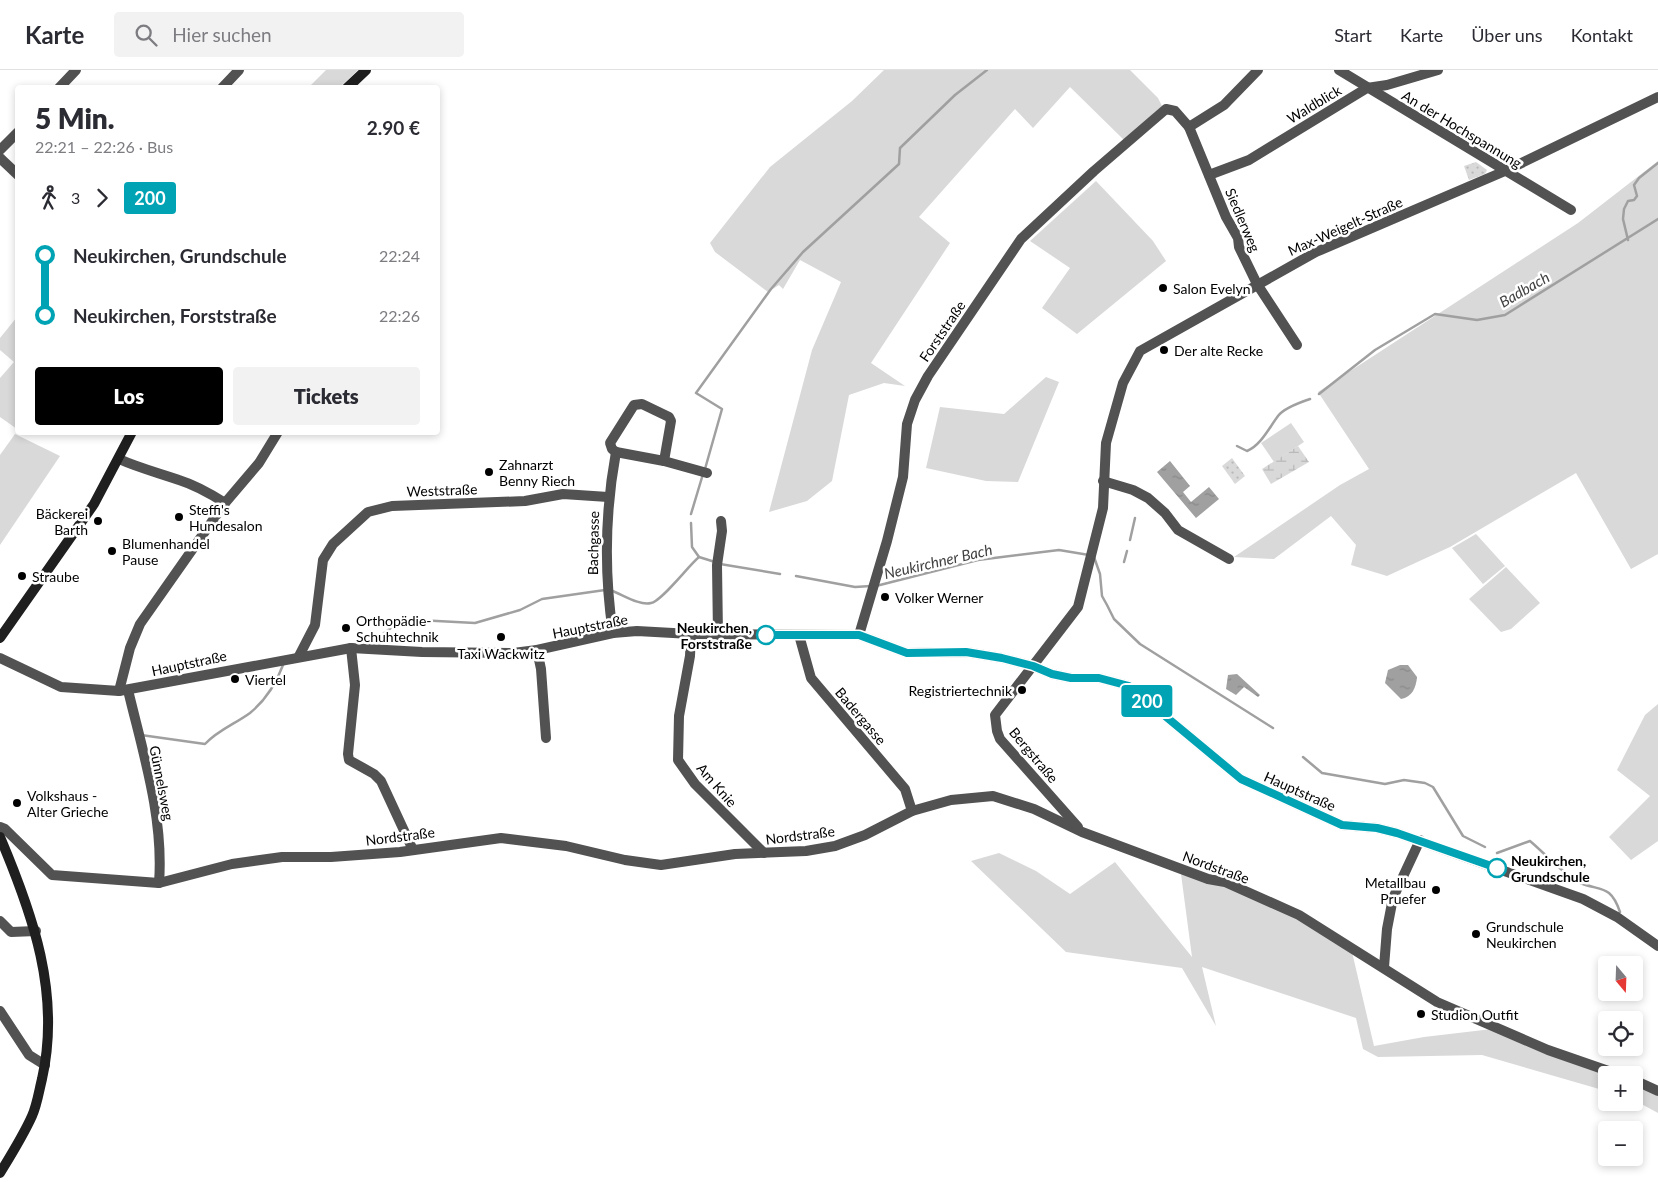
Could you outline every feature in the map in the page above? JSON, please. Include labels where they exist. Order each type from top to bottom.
[{"type":"main road","points":[[350,85],[366,70]]},
{"type":"main road","points":[[0,638],[76,531],[119,459],[131,435]]},
{"type":"main road","points":[[0,836],[36,931],[49,1000],[49,1042],[32,1115],[0,1172]]},
{"type":"street","points":[[62,85],[76,70]]},
{"type":"street","points":[[225,85],[238,70]]},
{"type":"street","points":[[1189,127],[1224,106],[1258,70]]},
{"type":"street","name":"An der Hochspannung","points":[[1338,70],[1571,210]]},
{"type":"street","name":"Waldblick","points":[[1209,175],[1249,160],[1367,88],[1387,85],[1438,70]]},
{"type":"street","name":"Max-Weigelt-Straße","points":[[1033,666],[1046,646],[1078,607],[1102,508],[1106,443],[1124,383],[1140,351],[1316,252],[1504,171],[1658,97]]},
{"type":"street","name":"Siedlerweg","points":[[1166,109],[1175,111],[1189,127],[1226,217],[1238,238],[1239,247],[1257,284],[1297,345]]},
{"type":"street","name":"Forststraße","points":[[859,635],[887,541],[903,477],[907,424],[915,400],[928,376],[992,278],[1021,239],[1094,171],[1166,109]]},
{"type":"street","points":[[0,150],[15,135]]},
{"type":"street","points":[[0,158],[15,172]]},
{"type":"street","name":"Bachgasse","points":[[613,633],[607,590],[608,497],[616,452],[612,450],[610,443],[634,405],[638,403],[669,418],[664,461]]},
{"type":"street","points":[[123,690],[130,648],[140,624],[225,503],[259,462],[276,435]]},
{"type":"street","points":[[616,452],[664,461],[703,472]]},
{"type":"street","points":[[119,459],[151,473],[179,480],[207,492],[225,503]]},
{"type":"street","points":[[1103,481],[1132,490],[1148,498],[1165,513],[1178,530],[1229,559]]},
{"type":"street","name":"Weststraße","points":[[299,656],[315,625],[323,560],[333,544],[368,512],[392,506],[525,501],[562,494],[608,497]]},
{"type":"street","points":[[718,635],[717,563],[722,531],[721,521]]},
{"type":"street","name":"Hauptstraße","points":[[0,658],[61,686],[123,690],[299,656],[351,648],[422,652],[513,653],[537,650],[613,633],[637,631],[718,635],[859,635],[907,653],[966,652],[1002,658],[1033,666],[1052,674],[1071,678],[1099,678],[1129,686],[1241,779],[1342,825],[1377,828],[1420,840],[1584,898],[1617,917],[1658,946]]},
{"type":"street","name":"Am Knie","points":[[690,634],[690,656],[679,716],[678,760],[695,784],[764,853]]},
{"type":"street","name":"Badergasse","points":[[799,634],[811,678],[905,790],[912,811]]},
{"type":"street","points":[[351,648],[355,685],[349,760],[374,774],[381,781],[413,850]]},
{"type":"street","points":[[537,650],[541,669],[546,738]]},
{"type":"street","name":"Bergstraße","points":[[1033,666],[999,708],[996,715],[996,731],[1000,739],[1082,832]]},
{"type":"street","name":"Günnelsweg","points":[[123,690],[152,791],[160,867],[159,883]]},
{"type":"street","name":"Nordstraße","points":[[0,827],[5,829],[52,875],[159,883],[232,864],[282,857],[331,857],[413,850],[501,838],[566,846],[625,860],[661,865],[734,854],[835,846],[864,835],[912,811],[951,800],[993,796],[1034,809],[1082,832],[1208,879],[1225,882],[1299,915],[1354,951],[1384,967],[1408,985],[1466,1015],[1548,1050],[1598,1067]]},
{"type":"street","points":[[1384,967],[1387,929],[1393,898],[1420,840]]},
{"type":"street","points":[[0,920],[12,932],[36,931]]},
{"type":"street","points":[[0,1011],[29,1055],[45,1065]]},
{"type":"street","points":[[1643,1084],[1658,1091]]},
{"type":"green space","points":[[326,70],[358,70],[342,85],[311,85]]},
{"type":"green space","points":[[884,70],[1130,70],[1158,98],[1162,106],[1124,140],[1070,87],[1033,128],[1015,109],[919,217],[950,243],[871,363],[905,386],[884,383],[849,395],[832,481],[807,501],[769,512],[812,350],[841,282],[800,260],[783,289],[779,285],[768,292],[715,252],[710,243],[770,167],[852,101]]},
{"type":"green space","points":[[1658,161],[1658,554],[1631,569],[1576,473],[1450,547],[1387,576],[1351,565],[1356,545],[1331,516],[1274,559],[1234,557],[1340,485],[1369,469],[1318,392],[1578,223]]},
{"type":"green space","points":[[1476,162],[1487,170],[1485,174],[1469,180],[1464,166]]},
{"type":"green space","points":[[1096,181],[1153,241],[1166,261],[1077,334],[1042,308],[1070,268],[1030,241]]},
{"type":"green space","points":[[15,319],[15,428],[0,417],[0,378],[14,362],[0,350],[0,338]]},
{"type":"green space","points":[[1046,377],[1059,382],[1018,482],[986,481],[926,468],[940,407],[1004,414]]},
{"type":"green space","points":[[1291,423],[1304,442],[1274,462],[1261,443]]},
{"type":"green space","points":[[15,434],[60,456],[0,545],[0,455]]},
{"type":"green space","points":[[1298,446],[1309,462],[1271,484],[1262,469]]},
{"type":"green space","points":[[1232,458],[1245,476],[1235,484],[1222,466]]},
{"type":"green space","points":[[1476,534],[1505,566],[1483,584],[1452,548]]},
{"type":"green space","points":[[1506,567],[1540,603],[1511,629],[1501,632],[1469,599]]},
{"type":"green space","points":[[1658,704],[1658,841],[1631,860],[1609,837],[1650,796],[1617,770],[1645,715]]},
{"type":"green space","points":[[999,853],[1036,871],[1070,894],[1115,862],[1192,957],[1181,874],[1242,892],[1295,917],[1352,952],[1374,1046],[1424,1037],[1492,1029],[1598,1072],[1598,1089],[1482,1055],[1378,1057],[1363,1049],[1356,1018],[1202,967],[1216,1026],[1182,968],[1066,952],[971,861]]},
{"type":"green space","points":[[1643,1088],[1658,1095],[1658,1113],[1643,1105]]},
{"type":"water","points":[[1170,461],[1190,486],[1183,492],[1191,502],[1209,487],[1219,499],[1196,518],[1157,472]]},
{"type":"water","points":[[1400,665],[1408,665],[1417,677],[1413,691],[1401,699],[1385,683],[1388,670]]},
{"type":"water","points":[[1237,674],[1260,695],[1258,697],[1244,687],[1236,695],[1226,689],[1228,675]]},
{"type":"waterway","points":[[705,469],[722,409],[696,393],[771,289],[803,252],[899,164],[900,148],[955,95],[987,70]]},
{"type":"waterway","points":[[1628,240],[1623,219],[1624,209],[1628,201],[1634,200],[1637,196],[1634,185],[1639,178],[1658,163]]},
{"type":"waterway","name":"Badbach","points":[[1319,394],[1375,350],[1435,314],[1477,320],[1505,315],[1658,219]]},
{"type":"waterway","points":[[1237,446],[1247,451],[1252,448],[1261,440],[1284,410],[1310,399]]},
{"type":"waterway","points":[[691,514],[703,474]]},
{"type":"waterway","points":[[1130,540],[1135,518]]},
{"type":"waterway","points":[[691,523],[692,547],[699,557]]},
{"type":"waterway","name":"Neukirchner Bach","points":[[876,586],[978,560],[1059,550],[1089,555]]},
{"type":"waterway","points":[[1124,562],[1127,551]]},
{"type":"waterway","name":"Neukirchner Bach","points":[[610,590],[641,603],[651,603],[661,597],[699,557],[715,562]]},
{"type":"waterway","name":"Neukirchner Bach","points":[[1094,557],[1100,574],[1102,596],[1114,619],[1140,644],[1273,728]]},
{"type":"waterway","name":"Neukirchner Bach","points":[[720,564],[780,574]]},
{"type":"waterway","name":"Neukirchner Bach","points":[[796,576],[855,587],[871,586]]},
{"type":"waterway","name":"Neukirchner Bach","points":[[366,640],[376,639],[399,622],[418,620],[475,623],[520,610],[542,599],[605,590]]},
{"type":"waterway","points":[[141,735],[205,744],[215,735],[256,708],[270,691],[283,665]]},
{"type":"waterway","name":"Neukirchner Bach","points":[[1303,757],[1322,773],[1385,784],[1404,780],[1425,783],[1433,787],[1463,836],[1485,847]]},
{"type":"waterway","name":"Neukirchner Bach","points":[[1497,853],[1530,841],[1573,879],[1608,892],[1620,912]]},
{"type":"bus line","name":"200","points":[[766,635],[859,635],[907,653],[966,652],[1002,658],[1071,678],[1099,678],[1114,681],[1129,686],[1241,779],[1283,800],[1342,825],[1377,828],[1397,833],[1497,868]]},
{"type":"place","name":"Salon Evelyn","points":[[1163,288]]},
{"type":"place","name":"Der alte Recke","points":[[1164,350]]},
{"type":"place","name":"Zahnarzt Benny Riech","points":[[489,472]]},
{"type":"place","name":"Steffi's Hundesalon","points":[[179,517]]},
{"type":"place","name":"Bäckerei Barth","points":[[98,521]]},
{"type":"place","name":"Blumenhandel Pause","points":[[112,551]]},
{"type":"place","name":"Straube","points":[[22,576]]},
{"type":"place","name":"Volker Werner","points":[[885,597]]},
{"type":"place","name":"Orthopädie- Schuhtechnik","points":[[346,628]]},
{"type":"place","name":"Neukirchen, Forststraße","points":[[766,635]]},
{"type":"place","name":"Taxi Wackwitz","points":[[501,637]]},
{"type":"place","name":"Viertel","points":[[235,679]]},
{"type":"place","name":"Registriertechnik","points":[[1022,690]]},
{"type":"place","name":"Volkshaus - Alter Grieche","points":[[17,803]]},
{"type":"place","name":"Neukirchen, Grundschule","points":[[1497,868]]},
{"type":"place","name":"Metallbau Pruefer","points":[[1436,890]]},
{"type":"place","name":"Grundschule Neukirchen","points":[[1476,934]]},
{"type":"place","name":"Studion Outfit","points":[[1421,1014]]}]
